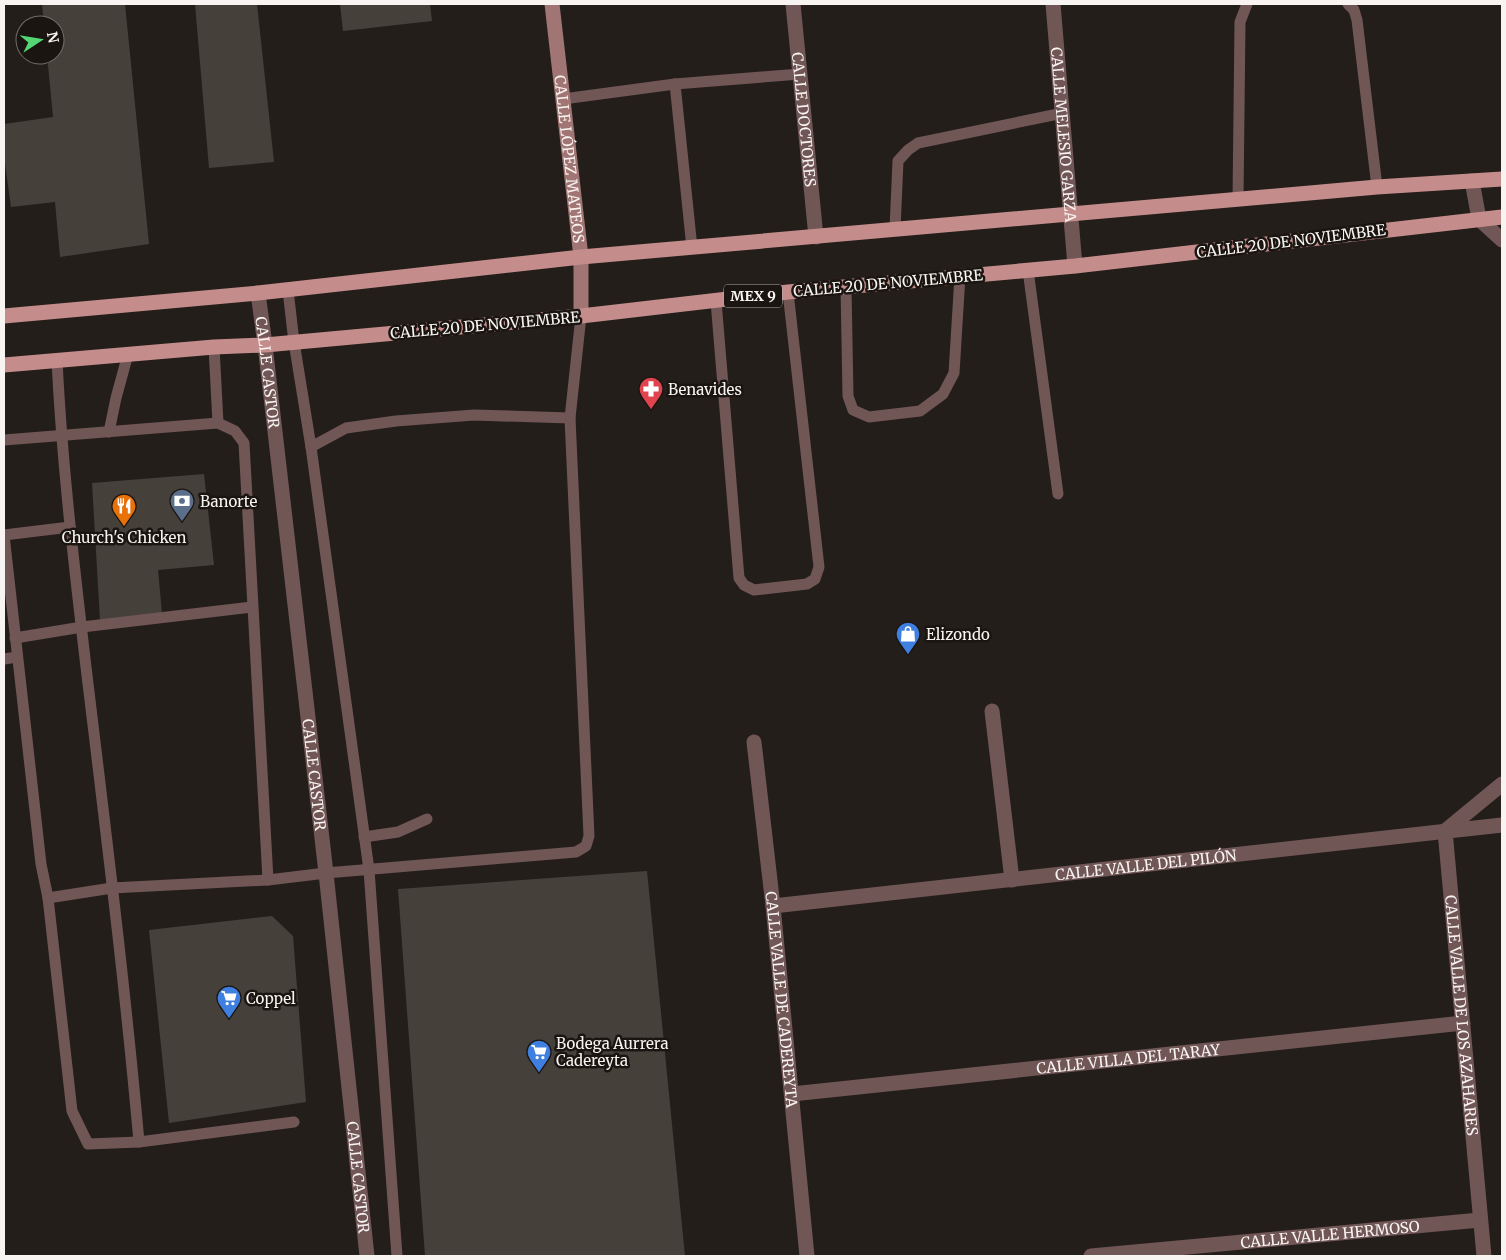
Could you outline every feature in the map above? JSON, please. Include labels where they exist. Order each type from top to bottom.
[{"type":"main road","points":[[4,316],[288,290],[581,257],[1377,187],[1502,179]]},
{"type":"main road","name":"CALLE 20 DE NOVIEMBRE","points":[[4,366],[214,347],[266,345],[580,316],[788,292],[1076,266],[1502,217]]},
{"type":"street","name":"CALLE LÓPEZ MATEOS","points":[[552,4],[581,257],[580,316]]},
{"type":"street","name":"CALLE DOCTORES","points":[[792,4],[816,236]]},
{"type":"street","name":"CALLE MELESIO GARZA","points":[[1053,4],[1076,266]]},
{"type":"street","points":[[1472,181],[1479,219],[1502,240]]},
{"type":"street","name":"CALLE CASTOR","points":[[258,293],[266,345],[326,874],[367,1256]]},
{"type":"street","points":[[992,711],[1012,880]]},
{"type":"street","name":"CALLE VALLE DE CADEREYTA","points":[[754,742],[773,906],[807,1256]]},
{"type":"street","points":[[1444,831],[1502,784]]},
{"type":"street","points":[[1444,831],[1502,825]]},
{"type":"street","name":"CALLE VALLE DEL PILÓN","points":[[773,906],[1444,831]]},
{"type":"street","name":"CALLE VALLE DE LOS AZAHARES","points":[[1444,831],[1484,1256]]},
{"type":"street","name":"CALLE VILLA DEL TARAY","points":[[792,1094],[1463,1023]]},
{"type":"street","name":"CALLE VALLE HERMOSO","points":[[1090,1256],[1480,1220]]},
{"type":"lane","points":[[1238,200],[1240,22],[1245,5],[1247,4]]},
{"type":"lane","points":[[1348,4],[1354,10],[1357,20],[1377,187]]},
{"type":"lane","points":[[563,99],[675,84],[800,74]]},
{"type":"lane","points":[[675,84],[692,248]]},
{"type":"lane","points":[[895,229],[898,161],[918,143],[1063,113]]},
{"type":"lane","points":[[1028,270],[1058,494]]},
{"type":"lane","points":[[846,287],[848,396],[853,410],[869,417],[920,412],[943,394],[954,373],[960,276]]},
{"type":"lane","points":[[288,290],[369,870],[397,1256]]},
{"type":"lane","points":[[716,301],[739,578],[744,586],[754,590],[807,584],[815,579],[819,568],[788,292]]},
{"type":"lane","points":[[48,898],[112,888],[268,880],[576,852],[586,846],[589,836],[570,418],[580,316]]},
{"type":"lane","points":[[214,347],[218,423]]},
{"type":"lane","points":[[109,432],[128,354]]},
{"type":"lane","points":[[57,360],[60,434],[139,1142]]},
{"type":"lane","points":[[311,447],[346,428],[396,421],[474,415],[570,418]]},
{"type":"lane","points":[[4,440],[60,434],[218,423],[235,431],[244,443],[268,880]]},
{"type":"lane","points":[[70,528],[4,535],[6,581],[15,638],[41,864],[48,898],[72,1111],[88,1144],[139,1142],[294,1122]]},
{"type":"lane","points":[[15,638],[252,607]]},
{"type":"lane","points":[[4,659],[17,657]]},
{"type":"lane","points":[[364,837],[398,832],[427,819]]},
{"type":"building","points":[[42,4],[125,4],[149,244],[60,257],[55,202],[11,207],[4,156],[4,124],[53,117],[48,65],[65,65],[65,15],[43,15]]},
{"type":"building","points":[[195,4],[257,4],[274,162],[209,168]]},
{"type":"building","points":[[340,4],[430,4],[432,21],[343,31]]},
{"type":"building","name":"Church's Chicken","points":[[204,474],[214,565],[158,570],[162,613],[100,620],[92,483]]},
{"type":"building","name":"Bodega Aurrera Cadereyta","points":[[647,871],[685,1256],[425,1256],[398,889]]},
{"type":"building","name":"Coppel","points":[[272,916],[293,936],[306,1102],[169,1123],[149,930]]},
{"type":"place","name":"Benavides","points":[[651,410]]},
{"type":"place","name":"Banorte","points":[[182,522]]},
{"type":"place","name":"Church's Chicken","points":[[124,527]]},
{"type":"place","name":"Elizondo","points":[[908,655]]},
{"type":"place","name":"Coppel","points":[[229,1019]]},
{"type":"place","name":"Bodega Aurrera Cadereyta","points":[[539,1073]]}]
